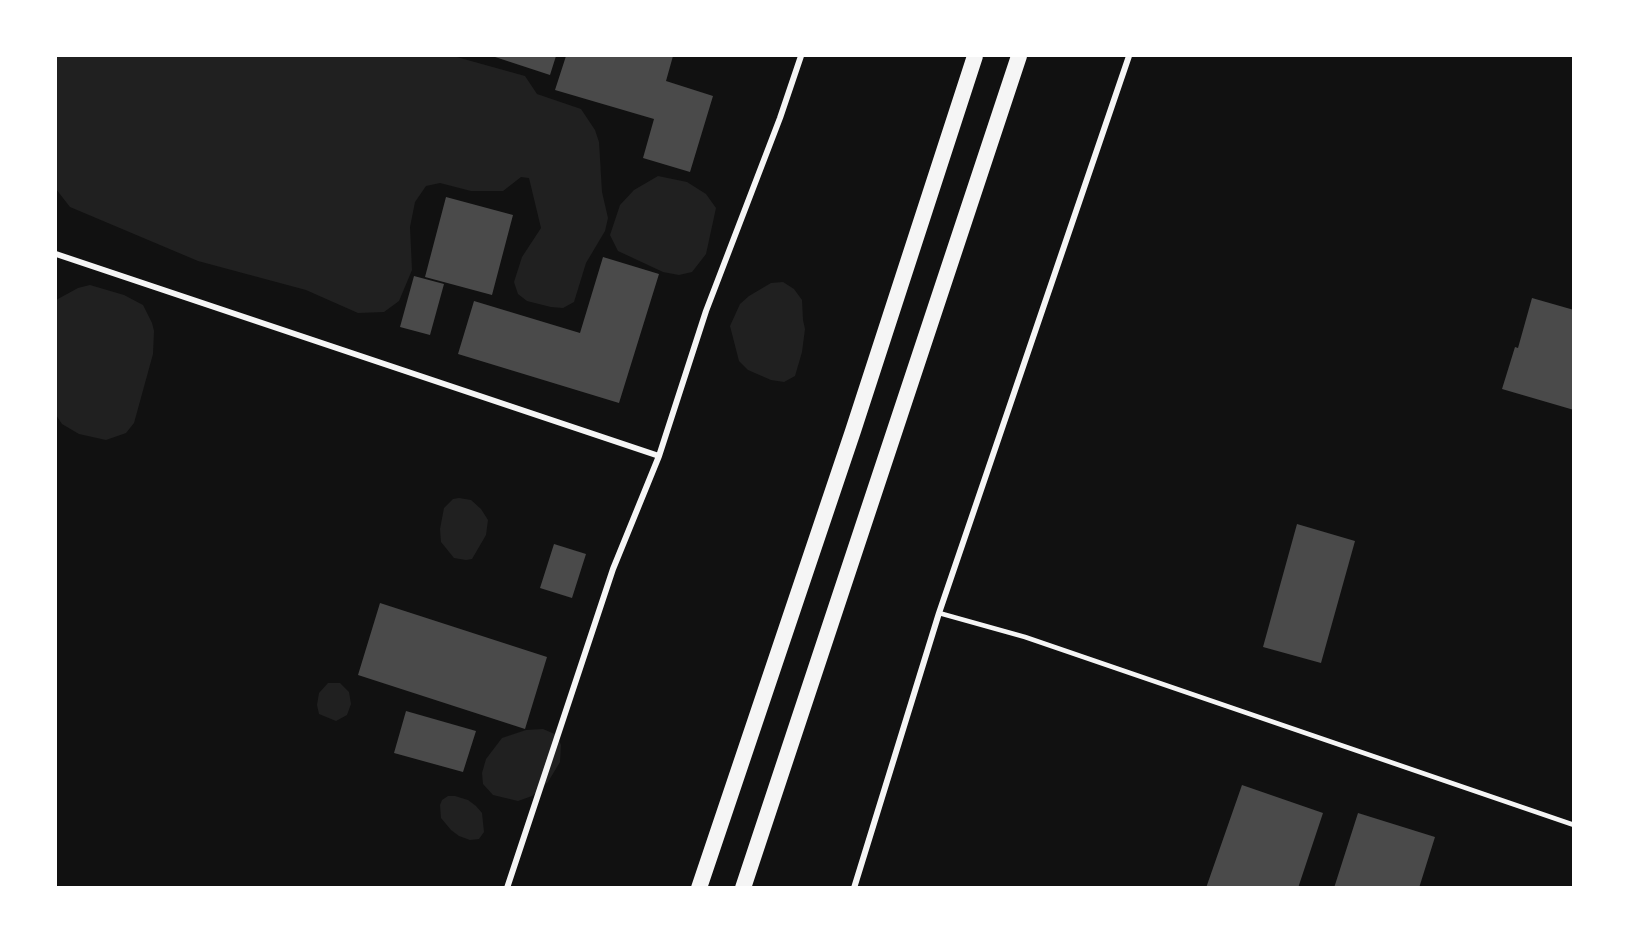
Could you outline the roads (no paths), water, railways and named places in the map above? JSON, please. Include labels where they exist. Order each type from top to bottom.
[{"type":"highway","points":[[699,888],[853,431],[975,56]]},
{"type":"highway","points":[[743,888],[1019,56]]},
{"type":"street","points":[[507,888],[613,569],[659,456],[706,311],[780,118],[801,56]]},
{"type":"street","points":[[854,888],[939,613],[1129,56]]},
{"type":"street","points":[[56,254],[659,456]]},
{"type":"lane","points":[[939,613],[1025,637],[1574,825]]}]
